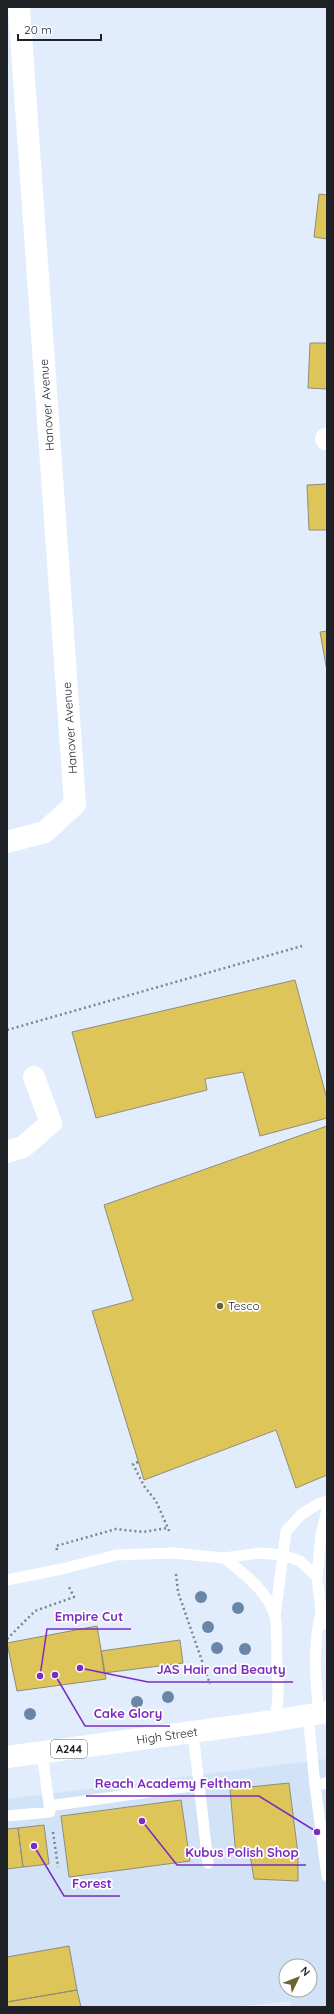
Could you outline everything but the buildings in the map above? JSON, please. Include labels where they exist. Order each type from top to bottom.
[{"type":"street","name":"Hanover Avenue","points":[[7,842],[45,832],[75,804],[19,7]]},
{"type":"street","points":[[7,1152],[23,1147],[51,1123],[34,1076]]},
{"type":"street","name":"High Street","points":[[7,1757],[273,1721],[318,1713]]},
{"type":"lane","points":[[273,1721],[277,1710],[279,1694],[275,1617],[286,1531],[302,1514],[318,1504],[327,1501]]},
{"type":"lane","points":[[327,1510],[321,1534],[317,1577],[321,1611],[327,1624]]},
{"type":"lane","points":[[7,1580],[62,1569],[116,1555],[173,1553],[224,1558],[260,1553],[282,1555],[300,1561],[317,1577]]},
{"type":"lane","points":[[224,1558],[255,1584],[264,1595],[275,1617]]},
{"type":"lane","points":[[321,1611],[317,1627],[315,1658],[318,1713],[315,1785],[327,1876]]},
{"type":"lane","points":[[193,1732],[208,1863]]},
{"type":"lane","points":[[42,1752],[49,1809]]},
{"type":"lane","points":[[315,1785],[327,1783]]},
{"type":"lane","points":[[7,1816],[199,1785]]},
{"type":"path","points":[[7,1030],[302,946]]},
{"type":"path","points":[[138,1462],[133,1464],[144,1486],[156,1501],[172,1536],[178,1592],[210,1684]]},
{"type":"path","points":[[49,1809],[58,1867]]},
{"type":"shaded area","points":[[327,1759],[327,2007],[292,2007],[290,2001],[236,2007],[7,2007],[7,1799]]},
{"type":"place","name":"Tesco","points":[[220,1306]]},
{"type":"place","name":"JAS Hair and Beauty","points":[[80,1668]]},
{"type":"place","name":"Cake Glory","points":[[55,1675]]},
{"type":"place","name":"Empire Cut","points":[[40,1676]]},
{"type":"place","name":"Kubus Polish Shop","points":[[142,1821]]},
{"type":"place","name":"Reach Academy Feltham","points":[[317,1832]]},
{"type":"place","name":"Forest","points":[[34,1846]]}]
